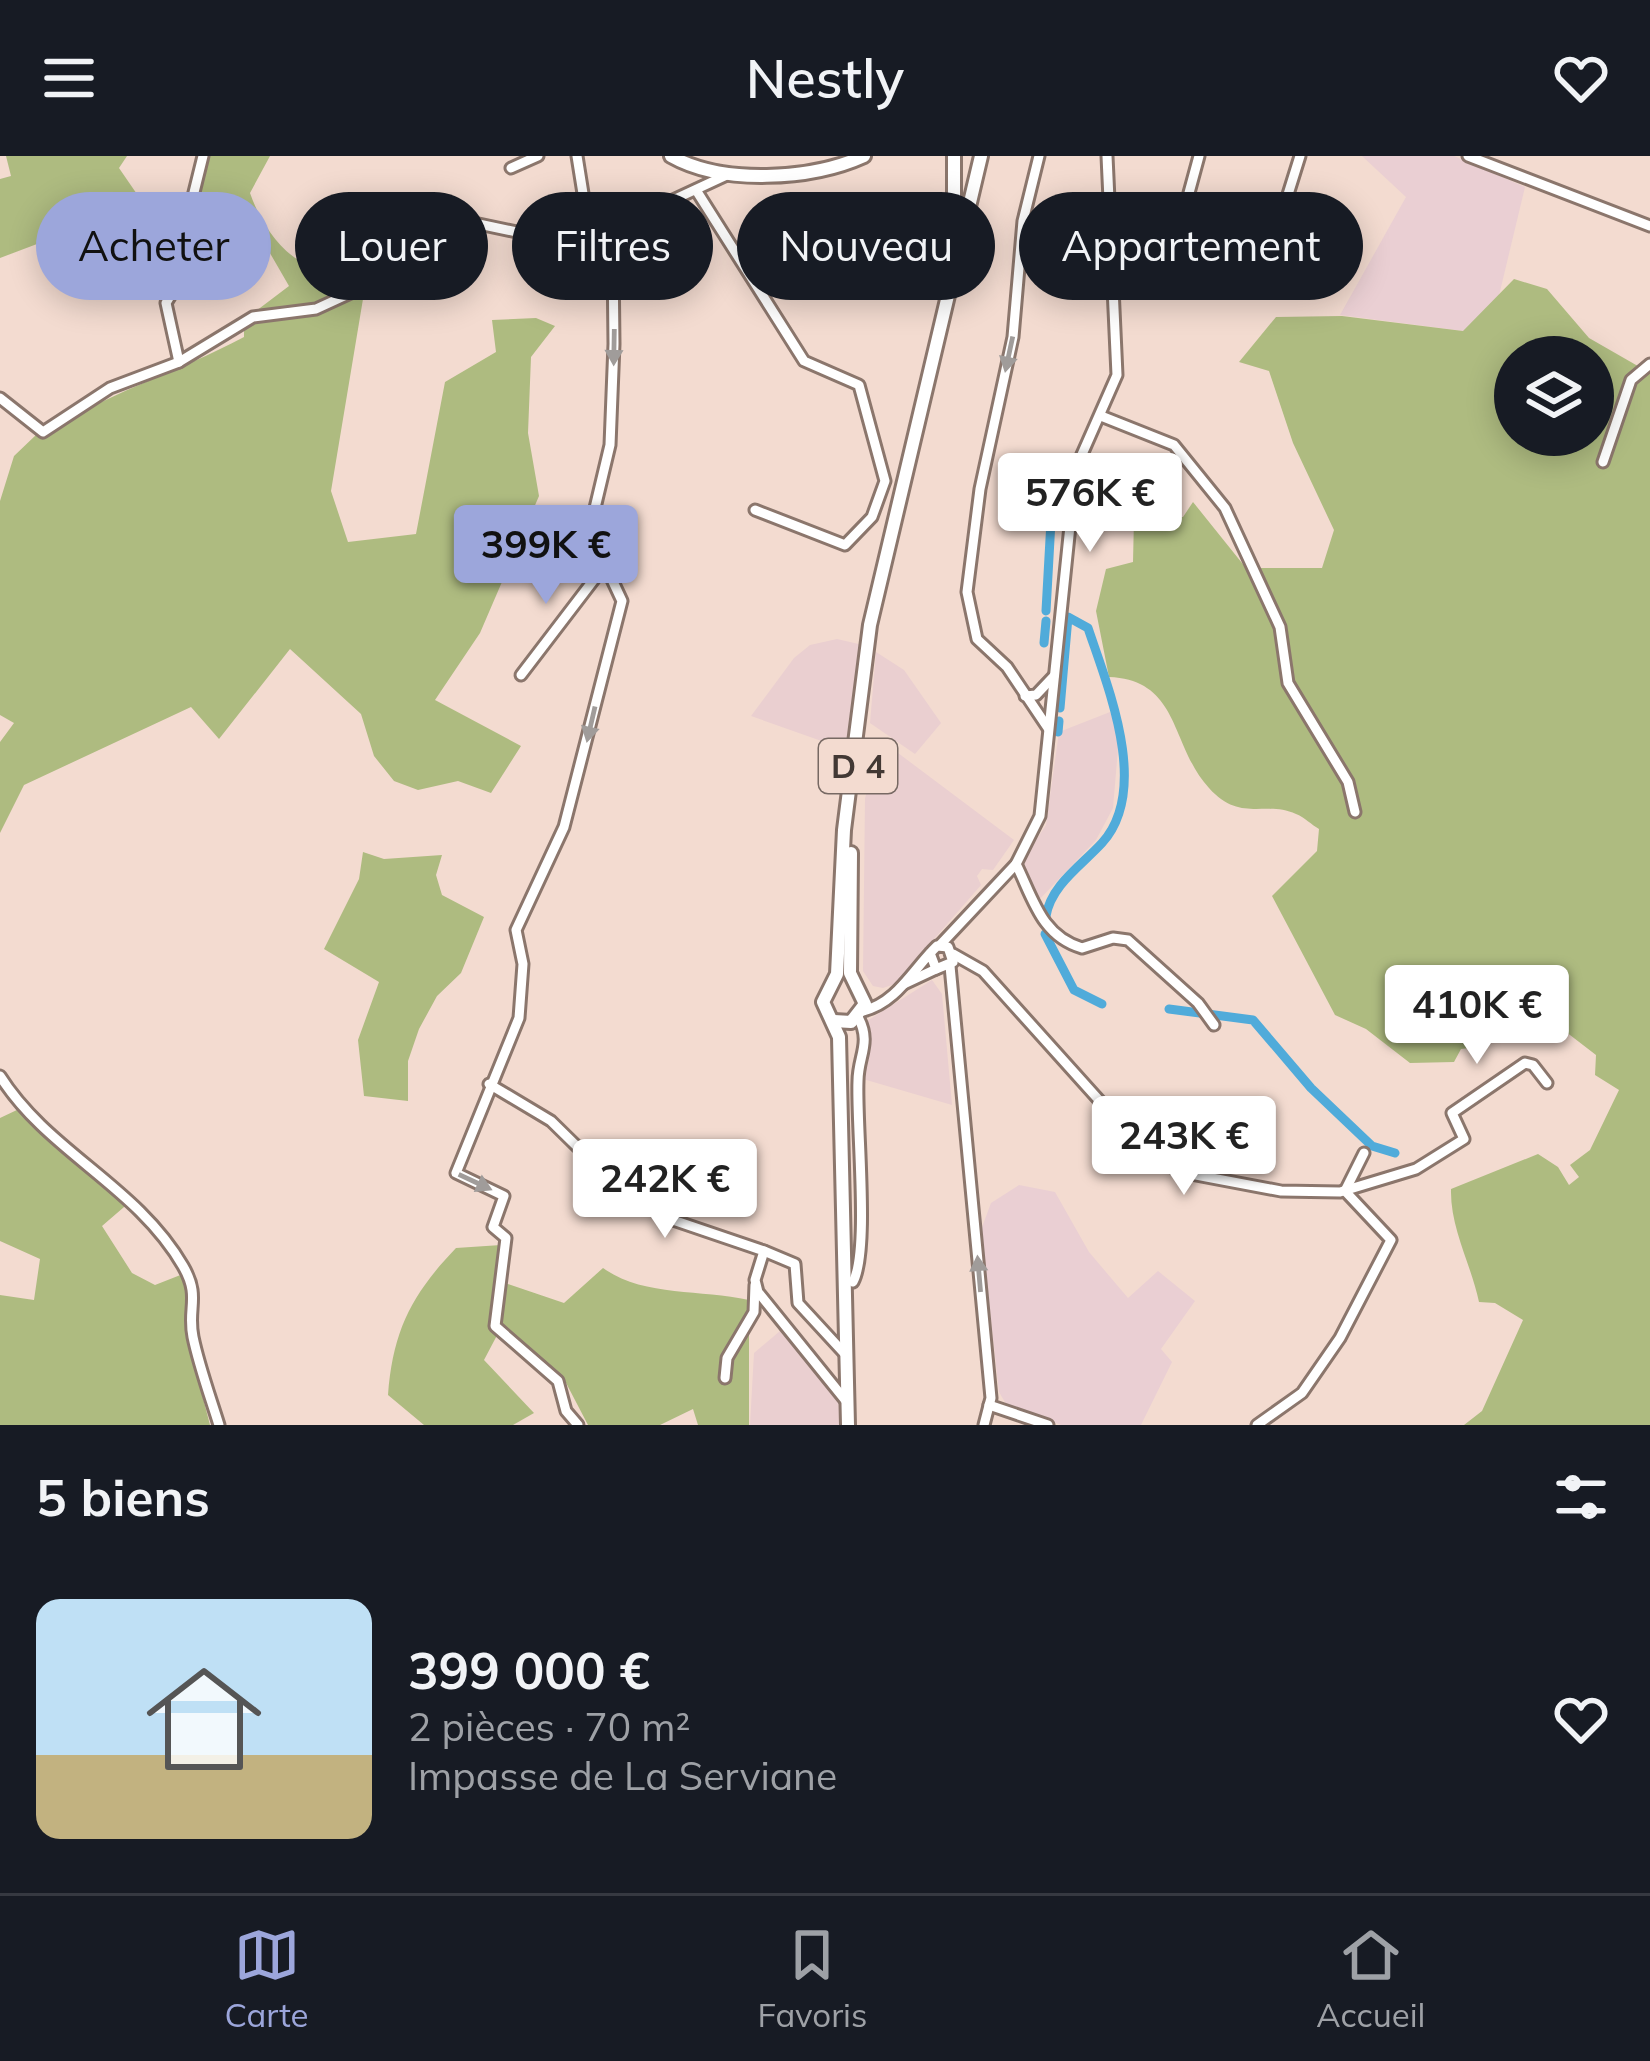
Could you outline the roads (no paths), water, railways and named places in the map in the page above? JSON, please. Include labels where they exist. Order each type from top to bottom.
[{"type":"main road","points":[[671,156],[693,169],[723,173],[831,167],[864,156]]},
{"type":"main road","points":[[688,156],[723,173]]},
{"type":"main road","points":[[954,156],[954,192]]},
{"type":"main road","name":"D 4","points":[[972,192],[981,156]]},
{"type":"main road","name":"D 4","points":[[834,983],[850,770],[870,626],[946,300]]},
{"type":"main road","name":"D 4","points":[[855,984],[850,973],[851,830],[888,548]]},
{"type":"main road","points":[[834,983],[855,984],[859,1012],[852,1425],[834,1021],[823,1002],[834,983]]},
{"type":"main road","points":[[834,1021],[859,1012]]},
{"type":"street","points":[[179,362],[166,303],[180,280],[181,244],[203,156]]},
{"type":"street","points":[[511,168],[538,156]]},
{"type":"street","points":[[578,156],[583,192]]},
{"type":"street","points":[[1040,156],[1023,221],[1013,338],[980,489],[967,592],[977,639],[995,653],[1048,728]]},
{"type":"street","points":[[984,1425],[990,1390],[950,956],[963,922],[1016,864],[1040,821],[1076,468],[1117,375],[1107,156]]},
{"type":"street","points":[[1189,192],[1199,156]]},
{"type":"street","points":[[1289,192],[1300,156]]},
{"type":"street","points":[[1468,156],[1650,226]]},
{"type":"street","points":[[692,192],[723,173]]},
{"type":"street","points":[[696,190],[804,361],[859,385],[885,481],[872,518],[845,545],[754,510]]},
{"type":"street","points":[[0,398],[43,432],[110,388],[179,362],[253,317],[316,309],[379,280],[443,232],[474,223],[512,231]]},
{"type":"street","points":[[578,1425],[566,1411],[557,1381],[496,1326],[506,1238],[493,1227],[504,1196],[456,1173],[521,1007],[523,964],[516,930],[564,827],[622,601],[619,585],[604,565],[595,508],[610,445],[613,300]]},
{"type":"street","points":[[1603,462],[1631,380],[1650,364]]},
{"type":"street","points":[[1101,416],[1174,445],[1225,508],[1280,627],[1288,683],[1348,782],[1355,812]]},
{"type":"street","points":[[520,675],[604,565]]},
{"type":"street","points":[[1025,696],[1036,695],[1054,676]]},
{"type":"street","points":[[1016,864],[1041,920],[1053,933],[1082,948],[1112,938],[1128,940],[1214,1025]]},
{"type":"street","points":[[930,953],[983,970],[1142,1148],[1194,1178],[1281,1191],[1345,1191],[1416,1169],[1464,1139],[1452,1113],[1504,1076],[1529,1063],[1547,1083]]},
{"type":"street","points":[[930,953],[936,969]]},
{"type":"street","points":[[859,1012],[893,995],[930,953]]},
{"type":"street","points":[[904,984],[936,969],[950,956]]},
{"type":"street","points":[[0,1076],[19,1106],[136,1204],[184,1268],[196,1301],[194,1339],[219,1425]]},
{"type":"street","points":[[489,1084],[551,1121],[604,1173],[667,1218],[795,1264],[798,1303],[848,1356]]},
{"type":"street","points":[[1345,1191],[1364,1153]]},
{"type":"street","points":[[1257,1425],[1302,1394],[1340,1338],[1391,1240],[1345,1191]]},
{"type":"street","points":[[725,1378],[727,1358],[754,1312],[764,1251]]},
{"type":"street","points":[[755,1285],[848,1403]]},
{"type":"street","points":[[830,1383],[848,1372]]},
{"type":"street","points":[[989,1405],[1048,1425]]},
{"type":"waterway","points":[[1046,611],[1053,485]]},
{"type":"waterway","points":[[1046,916],[1061,885],[1102,843],[1116,821],[1123,795],[1124,766],[1114,707],[1088,628],[1068,617],[1060,708]]},
{"type":"waterway","points":[[1044,643],[1046,621]]},
{"type":"waterway","points":[[1058,732],[1059,721]]},
{"type":"waterway","points":[[1045,934],[1074,990],[1102,1004]]},
{"type":"waterway","points":[[1169,1009],[1253,1020],[1311,1088],[1372,1146],[1395,1153]]}]
